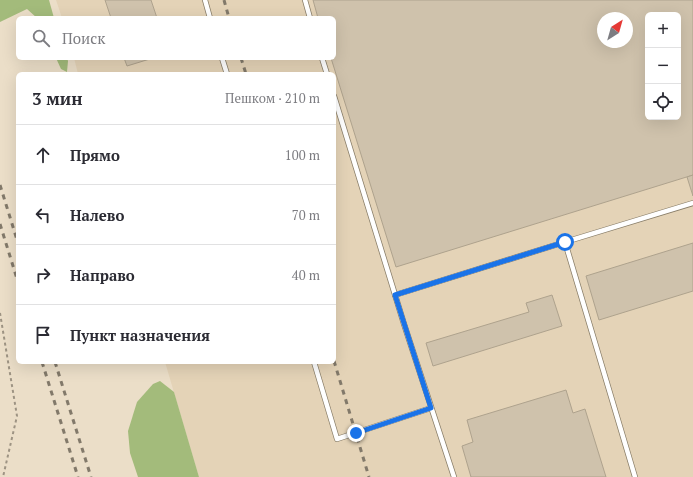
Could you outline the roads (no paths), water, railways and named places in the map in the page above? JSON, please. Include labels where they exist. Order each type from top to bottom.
[{"type":"lane","points":[[205,0],[209,16]]},
{"type":"lane","points":[[305,0],[309,16]]},
{"type":"lane","points":[[223,60],[226,72]]},
{"type":"lane","points":[[323,60],[326,72]]},
{"type":"lane","points":[[336,103],[395,295],[454,477]]},
{"type":"lane","points":[[395,295],[693,203]]},
{"type":"lane","points":[[565,242],[635,477]]},
{"type":"lane","points":[[315,364],[338,438],[431,408]]},
{"type":"railway","points":[[224,0],[228,16]]},
{"type":"railway","points":[[242,60],[245,72]]},
{"type":"railway","points":[[0,185],[16,237]]},
{"type":"railway","points":[[0,224],[16,276]]},
{"type":"railway","points":[[43,364],[78,477]]},
{"type":"railway","points":[[56,364],[91,477]]},
{"type":"railway","points":[[335,364],[369,477]]}]
